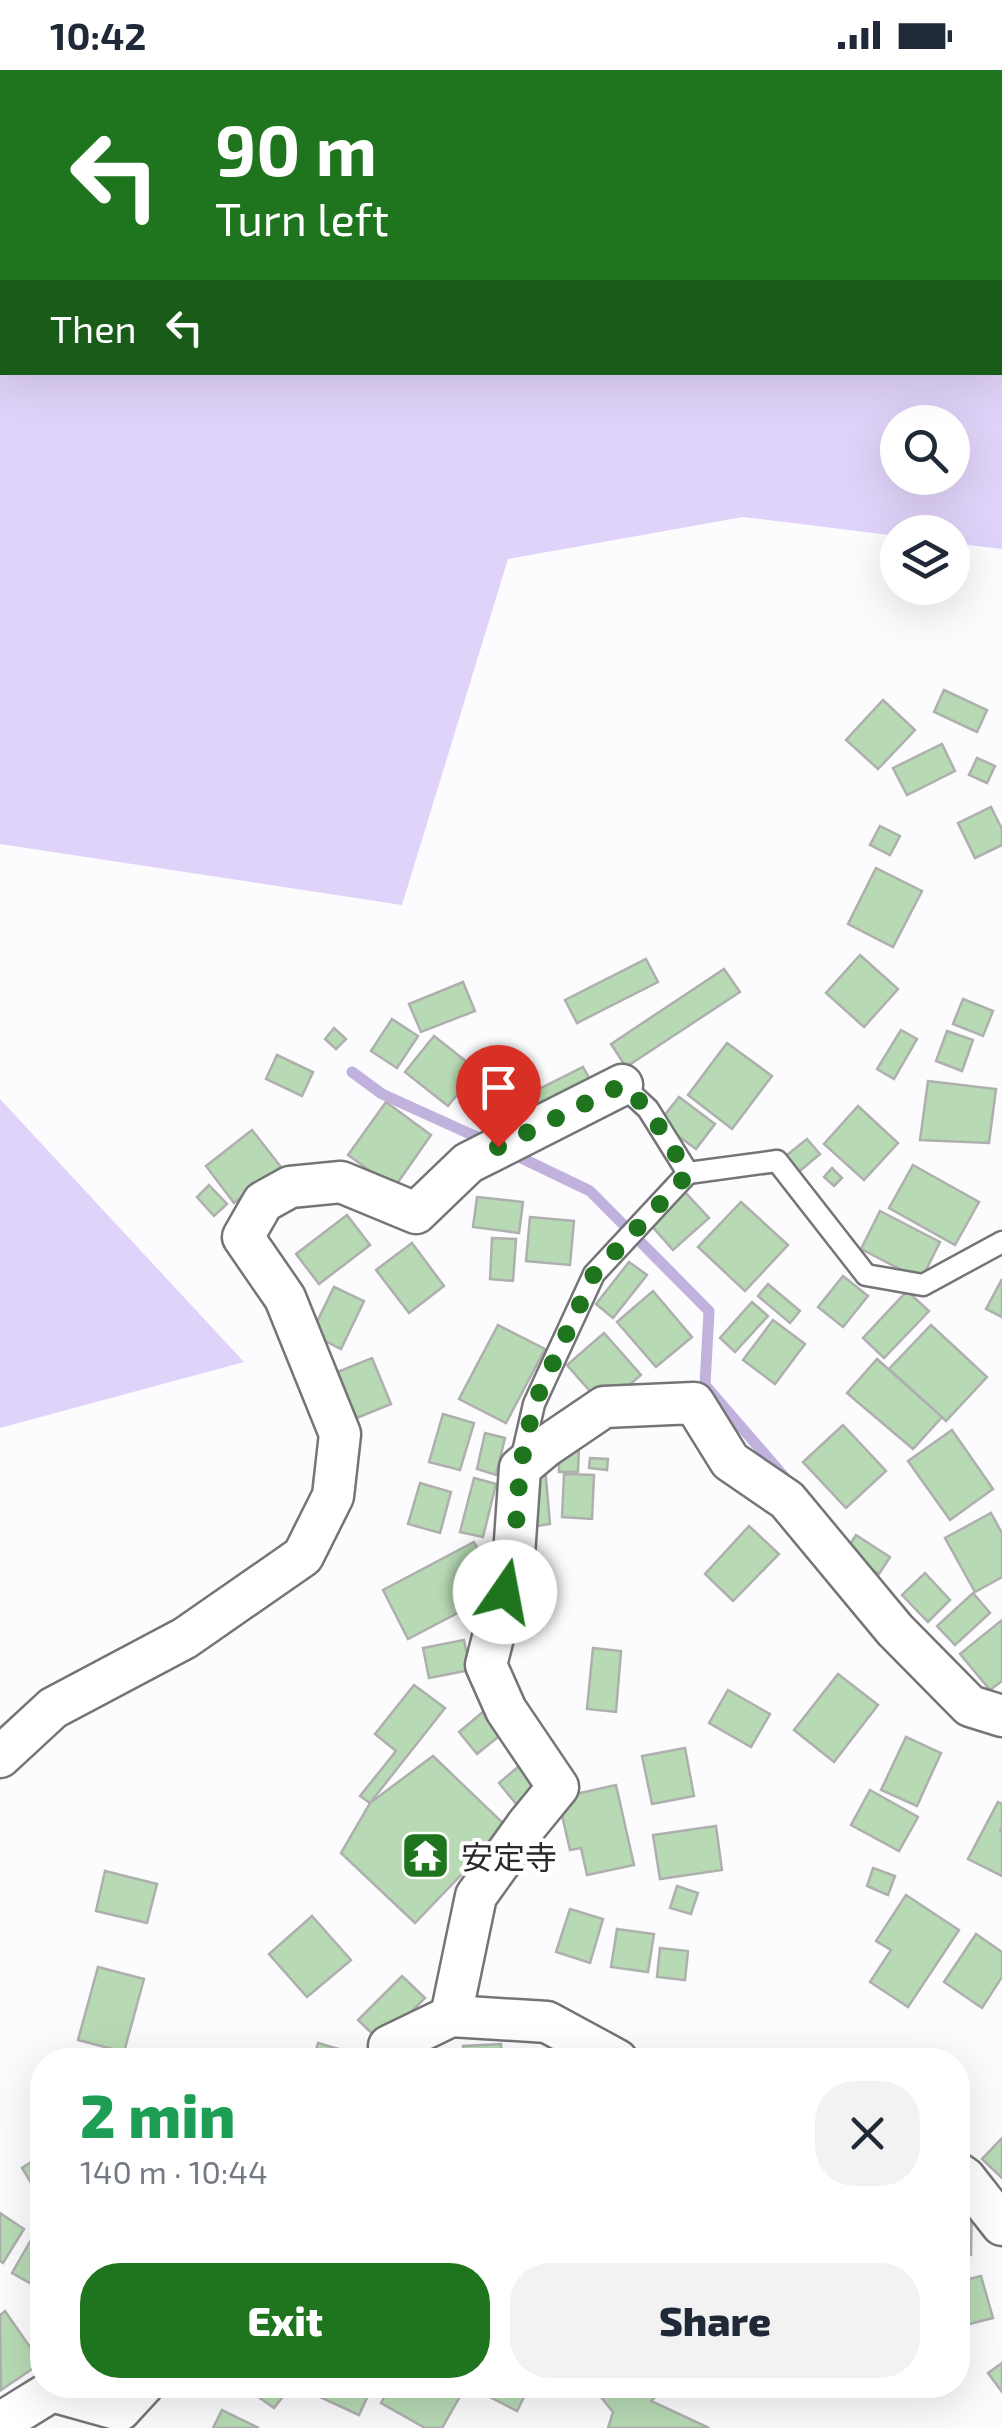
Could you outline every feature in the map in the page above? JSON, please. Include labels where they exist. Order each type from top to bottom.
[{"type":"street","points":[[0,1757],[53,1708],[185,1638],[303,1556],[333,1496],[340,1434],[286,1298],[243,1237],[264,1202],[290,1187],[341,1182],[416,1214],[468,1163],[622,1085]]},
{"type":"street","points":[[452,2016],[476,1896],[558,1787],[506,1710],[486,1665],[514,1555],[520,1468],[604,1407],[694,1403],[730,1462],[786,1500],[895,1630],[970,1706],[1002,1716]]},
{"type":"street","points":[[395,2048],[452,2016],[547,2022],[595,2048]]},
{"type":"street","points":[[970,2184],[1002,2225]]},
{"type":"street","points":[[0,2420],[42,2398]]},
{"type":"street","points":[[75,2398],[120,2410],[131,2398]]},
{"type":"lane","points":[[622,1085],[648,1109],[688,1174]]},
{"type":"lane","points":[[520,1468],[534,1404],[594,1274],[688,1174],[777,1160],[866,1275],[922,1286],[1002,1242]]},
{"type":"shaded area","points":[[0,375],[1002,375],[1002,549],[970,545],[970,515],[880,515],[880,534],[743,517],[508,559],[402,905],[0,844]]},
{"type":"shaded area","points":[[0,1099],[244,1362],[0,1428]]},
{"type":"building","points":[[944,690],[987,710],[977,732],[934,712]]},
{"type":"building","points":[[883,700],[915,730],[878,769],[846,740]]},
{"type":"building","points":[[942,744],[955,771],[907,795],[893,768]]},
{"type":"building","points":[[977,758],[995,766],[987,783],[969,775]]},
{"type":"building","points":[[991,807],[1002,829],[1002,845],[975,858],[958,823]]},
{"type":"building","points":[[880,826],[900,836],[890,855],[870,845]]},
{"type":"building","points":[[876,868],[922,891],[893,947],[848,924]]},
{"type":"building","points":[[860,955],[898,989],[864,1027],[826,993]]},
{"type":"building","points":[[646,959],[658,982],[577,1023],[565,1000]]},
{"type":"building","points":[[724,969],[740,992],[626,1067],[611,1044]]},
{"type":"building","points":[[463,982],[475,1011],[421,1032],[409,1004]]},
{"type":"building","points":[[963,999],[993,1011],[983,1036],[953,1024]]},
{"type":"building","points":[[392,1019],[418,1036],[397,1068],[371,1051]]},
{"type":"building","points":[[334,1028],[346,1039],[336,1049],[325,1039]]},
{"type":"building","points":[[901,1030],[917,1039],[894,1079],[877,1069]]},
{"type":"building","points":[[947,1031],[973,1040],[962,1071],[936,1061]]},
{"type":"building","points":[[434,1036],[477,1070],[448,1106],[405,1072]]},
{"type":"building","points":[[727,1043],[772,1076],[732,1129],[688,1095]]},
{"type":"building","points":[[277,1055],[313,1072],[302,1096],[266,1079]]},
{"type":"building","points":[[583,1067],[592,1083],[518,1119],[511,1103]]},
{"type":"building","points":[[928,1081],[996,1089],[989,1143],[920,1140]]},
{"type":"building","points":[[679,1097],[715,1124],[696,1149],[659,1122]]},
{"type":"building","points":[[386,1102],[431,1135],[394,1188],[348,1155]]},
{"type":"building","points":[[858,1106],[898,1143],[864,1180],[824,1144]]},
{"type":"building","points":[[252,1130],[281,1167],[234,1203],[206,1166]]},
{"type":"building","points":[[807,1139],[820,1154],[795,1175],[782,1159]]},
{"type":"building","points":[[913,1165],[979,1202],[955,1245],[889,1208]]},
{"type":"building","points":[[832,1168],[842,1178],[834,1186],[824,1177]]},
{"type":"building","points":[[209,1185],[227,1204],[214,1216],[197,1197]]},
{"type":"building","points":[[685,1192],[709,1218],[673,1250],[650,1224]]},
{"type":"building","points":[[477,1197],[523,1202],[519,1233],[473,1227]]},
{"type":"building","points":[[741,1202],[788,1245],[745,1291],[698,1247]]},
{"type":"building","points":[[880,1211],[940,1242],[921,1280],[861,1249]]},
{"type":"building","points":[[347,1215],[370,1245],[319,1284],[296,1254]]},
{"type":"building","points":[[530,1217],[574,1221],[570,1265],[526,1261]]},
{"type":"building","points":[[492,1238],[516,1239],[513,1281],[490,1279]]},
{"type":"building","points":[[412,1243],[444,1286],[409,1313],[376,1270]]},
{"type":"building","points":[[629,1262],[647,1275],[613,1318],[596,1304]]},
{"type":"building","points":[[843,1276],[868,1296],[843,1327],[818,1307]]},
{"type":"building","points":[[1002,1279],[1002,1317],[986,1309]]},
{"type":"building","points":[[768,1284],[800,1311],[790,1323],[758,1296]]},
{"type":"building","points":[[334,1287],[364,1301],[341,1349],[311,1334]]},
{"type":"building","points":[[653,1291],[692,1337],[656,1367],[617,1322]]},
{"type":"building","points":[[907,1291],[929,1311],[884,1358],[863,1338]]},
{"type":"building","points":[[752,1302],[768,1316],[735,1352],[720,1338]]},
{"type":"building","points":[[773,1320],[805,1344],[775,1384],[743,1360]]},
{"type":"building","points":[[498,1325],[545,1349],[506,1423],[459,1399]]},
{"type":"building","points":[[931,1325],[987,1377],[946,1421],[889,1369]]},
{"type":"building","points":[[604,1333],[641,1375],[604,1407],[567,1365]]},
{"type":"building","points":[[372,1358],[391,1404],[354,1419],[335,1373]]},
{"type":"building","points":[[877,1359],[942,1417],[913,1449],[847,1393]]},
{"type":"building","points":[[443,1414],[474,1423],[460,1470],[429,1462]]},
{"type":"building","points":[[843,1425],[886,1471],[846,1508],[803,1462]]},
{"type":"building","points":[[952,1430],[993,1489],[950,1520],[908,1461]]},
{"type":"building","points":[[485,1433],[505,1438],[496,1475],[477,1469]]},
{"type":"building","points":[[559,1447],[579,1447],[578,1472],[559,1472]]},
{"type":"building","points":[[590,1458],[608,1459],[607,1470],[589,1468]]},
{"type":"building","points":[[545,1467],[550,1524],[531,1527],[525,1468]]},
{"type":"building","points":[[564,1474],[594,1475],[592,1519],[562,1517]]},
{"type":"building","points":[[474,1478],[496,1484],[483,1537],[460,1532]]},
{"type":"building","points":[[420,1483],[451,1492],[440,1533],[408,1524]]},
{"type":"building","points":[[991,1513],[1002,1533],[1002,1577],[975,1592],[945,1538]]},
{"type":"building","points":[[749,1526],[779,1554],[733,1601],[705,1574]]},
{"type":"building","points":[[856,1535],[890,1557],[879,1574],[845,1552]]},
{"type":"building","points":[[474,1542],[489,1570],[456,1587],[467,1608],[408,1639],[383,1590]]},
{"type":"building","points":[[925,1573],[950,1600],[928,1622],[902,1595]]},
{"type":"building","points":[[973,1593],[990,1613],[955,1645],[937,1626]]},
{"type":"building","points":[[1002,1620],[1002,1681],[990,1690],[960,1654]]},
{"type":"building","points":[[464,1640],[470,1670],[429,1678],[423,1648]]},
{"type":"building","points":[[593,1648],[621,1651],[616,1712],[587,1709]]},
{"type":"building","points":[[838,1674],[878,1705],[834,1762],[794,1730]]},
{"type":"building","points":[[414,1685],[445,1708],[370,1803],[360,1796],[396,1751],[375,1734]]},
{"type":"building","points":[[728,1690],[770,1714],[751,1747],[709,1723]]},
{"type":"building","points":[[484,1711],[503,1733],[477,1754],[459,1732]]},
{"type":"building","points":[[906,1737],[941,1753],[917,1806],[881,1790]]},
{"type":"building","points":[[685,1748],[694,1796],[652,1804],[642,1756]]},
{"type":"building","points":[[433,1756],[507,1827],[415,1923],[341,1853],[370,1803]]},
{"type":"building","points":[[525,1761],[543,1784],[517,1805],[499,1783]]},
{"type":"building","points":[[616,1785],[634,1865],[587,1875],[581,1848],[570,1850],[558,1798]]},
{"type":"building","points":[[870,1790],[918,1817],[899,1851],[851,1825]]},
{"type":"building","points":[[998,1802],[1002,1804],[1002,1876],[968,1859]]},
{"type":"building","points":[[716,1826],[722,1870],[660,1879],[653,1835]]},
{"type":"building","points":[[873,1868],[895,1876],[888,1895],[867,1886]]},
{"type":"building","points":[[105,1871],[157,1884],[147,1923],[96,1911]]},
{"type":"building","points":[[677,1886],[698,1893],[691,1914],[670,1908]]},
{"type":"building","points":[[906,1895],[959,1930],[908,2007],[870,1982],[891,1950],[876,1941]]},
{"type":"building","points":[[570,1909],[603,1919],[590,1963],[556,1952]]},
{"type":"building","points":[[312,1916],[351,1960],[307,1997],[269,1954]]},
{"type":"building","points":[[617,1929],[654,1934],[648,1972],[611,1967]]},
{"type":"building","points":[[976,1934],[1002,1952],[1002,1977],[982,2008],[944,1982]]},
{"type":"building","points":[[660,1948],[688,1951],[685,1980],[657,1977]]},
{"type":"building","points":[[98,1967],[144,1979],[125,2048],[78,2040]]},
{"type":"building","points":[[402,1976],[425,1998],[381,2042],[358,2020]]},
{"type":"building","points":[[501,2044],[501,2048],[463,2048]]},
{"type":"building","points":[[1002,2138],[1002,2178],[982,2159]]},
{"type":"building","points":[[30,2163],[30,2181],[22,2168]]},
{"type":"building","points":[[970,2198],[972,2198],[970,2255]]},
{"type":"building","points":[[0,2213],[24,2229],[3,2263],[0,2261]]},
{"type":"building","points":[[30,2242],[30,2283],[12,2273]]},
{"type":"building","points":[[981,2276],[993,2318],[970,2324],[970,2279]]},
{"type":"building","points":[[5,2311],[30,2347],[30,2370],[1,2390],[0,2315]]},
{"type":"building","points":[[1002,2363],[1002,2392],[988,2373]]},
{"type":"building","points":[[260,2398],[282,2398],[274,2408]]},
{"type":"building","points":[[322,2398],[367,2398],[359,2415]]},
{"type":"building","points":[[384,2398],[459,2398],[442,2428],[425,2428],[381,2403]]},
{"type":"building","points":[[492,2398],[524,2398],[517,2411]]},
{"type":"building","points":[[602,2398],[654,2398],[651,2401],[709,2428],[608,2428],[613,2412]]},
{"type":"building","points":[[222,2410],[259,2428],[213,2428]]},
{"type":"waterway","points":[[352,1072],[382,1094],[490,1143]]},
{"type":"waterway","points":[[511,1153],[590,1191],[709,1311],[705,1385],[787,1480]]},
{"type":"place","name":"安定寺","points":[[426,1856]]},
{"type":"route","points":[[498,1147],[622,1085],[648,1109],[688,1174],[594,1274],[534,1404],[520,1468],[514,1555],[505,1592]]}]
